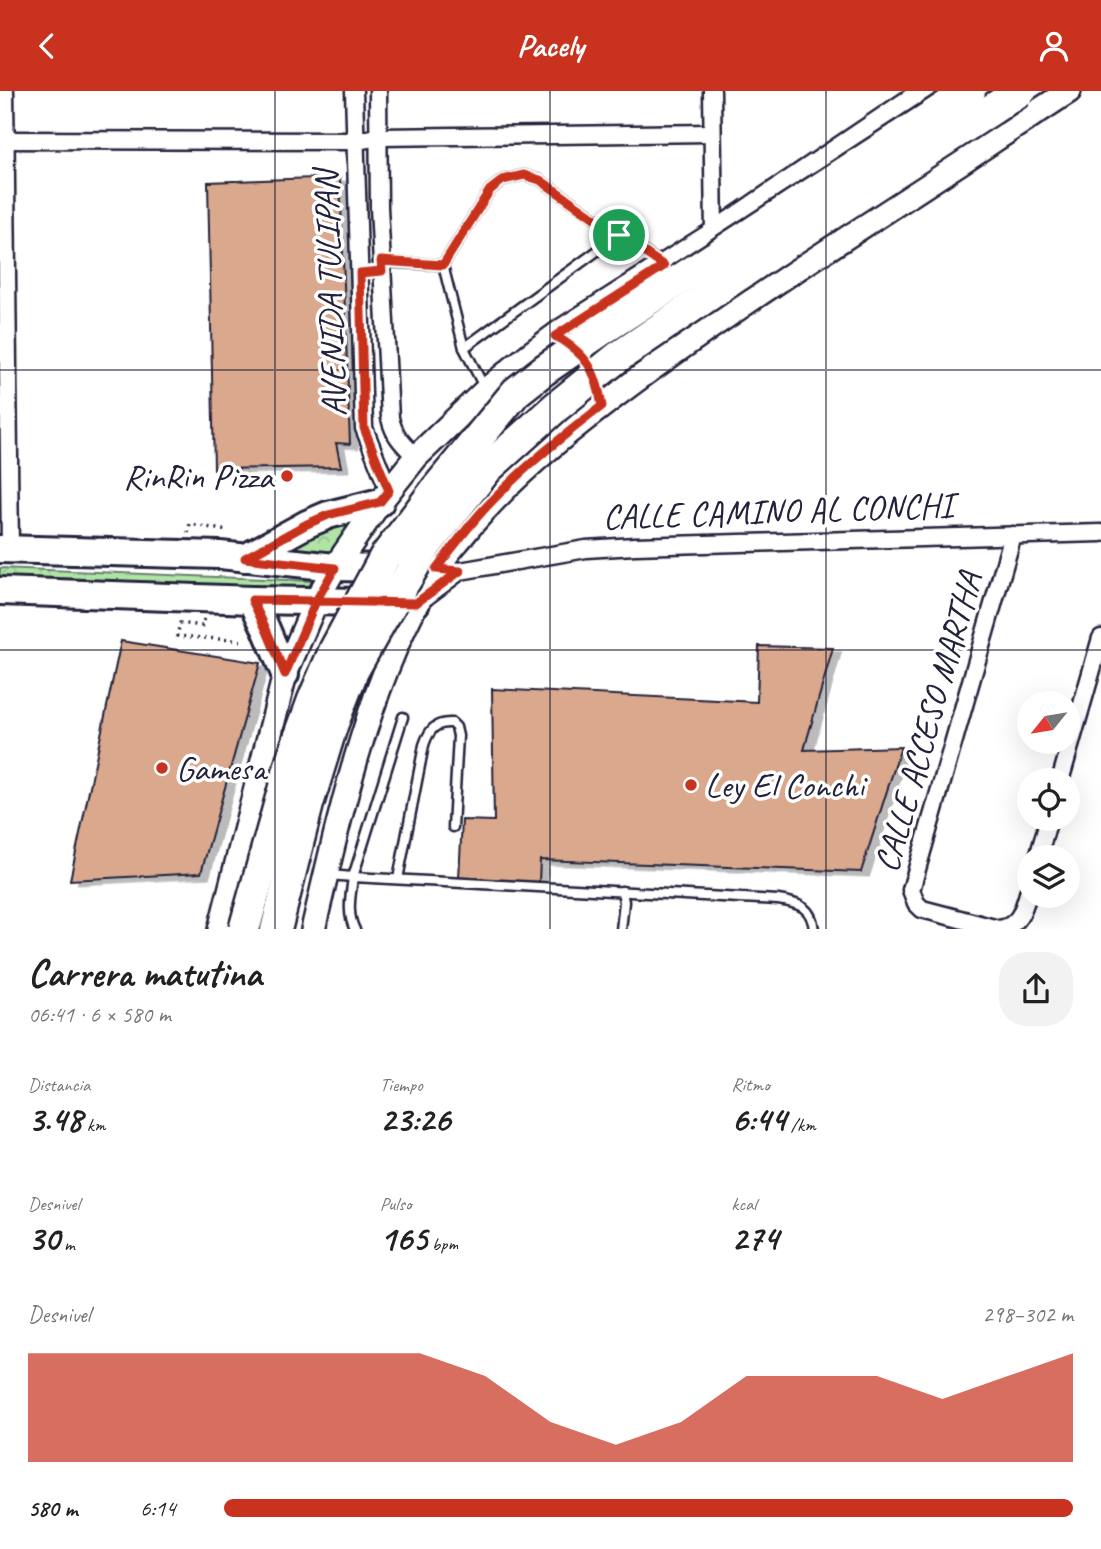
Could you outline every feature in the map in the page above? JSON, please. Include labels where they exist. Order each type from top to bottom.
[{"type":"highway","points":[[244,929],[293,755],[335,649],[384,558],[516,392],[605,328],[970,91]]},
{"type":"highway","points":[[276,929],[308,804],[332,726],[354,671],[427,545],[488,468],[556,407],[618,357],[1020,91]]},
{"type":"main road","points":[[245,558],[307,524],[385,497]]},
{"type":"main road","points":[[5,550],[220,555],[335,568],[448,570]]},
{"type":"main road","points":[[0,591],[416,603]]},
{"type":"main road","points":[[252,600],[285,674]]},
{"type":"street","points":[[5,91],[5,550]]},
{"type":"street","name":"AVENIDA TULIPAN","points":[[355,91],[364,428],[385,497]]},
{"type":"street","name":"AVENIDA TULIPAN","points":[[378,91],[379,207],[390,418],[393,430],[416,457]]},
{"type":"street","points":[[712,91],[714,234]]},
{"type":"street","points":[[220,929],[285,674],[316,601],[335,568],[416,457],[486,390],[555,336],[714,234],[926,91]]},
{"type":"street","points":[[313,929],[335,835],[383,675],[416,603],[448,570],[489,504],[541,454],[644,373],[718,321],[1069,91]]},
{"type":"street","points":[[3,140],[356,141],[379,137],[712,133]]},
{"type":"street","points":[[360,273],[382,266]]},
{"type":"street","points":[[555,336],[573,346],[585,359],[599,386],[602,406]]},
{"type":"street","points":[[486,390],[505,431],[528,449],[541,454]]},
{"type":"street","name":"CALLE CAMINO AL CONCHI","points":[[448,570],[586,549],[635,546],[1101,533]]},
{"type":"street","name":"CALLE ACCESO MARTHA","points":[[1013,535],[911,890],[916,903],[922,909],[998,929],[1005,929],[1017,921],[1024,908]]},
{"type":"street","points":[[1064,768],[1101,638]]},
{"type":"street","points":[[237,863],[326,875]]},
{"type":"lane","points":[[486,390],[464,348],[443,265],[490,190],[503,180],[524,175],[540,180],[664,266]]},
{"type":"lane","points":[[464,348],[619,235]]},
{"type":"lane","points":[[382,266],[443,265]]},
{"type":"lane","points":[[355,929],[348,911],[353,877],[403,717]]},
{"type":"lane","points":[[398,879],[424,745],[434,726],[444,723],[452,723],[458,736],[453,828]]},
{"type":"lane","points":[[326,875],[794,902],[805,908],[813,919],[814,929]]},
{"type":"lane","points":[[621,929],[624,902],[622,891]]},
{"type":"path","points":[[202,626],[180,623],[177,636],[248,642]]},
{"type":"green space","points":[[343,526],[348,529],[348,535],[326,558],[285,552],[312,535]]},
{"type":"green space","points":[[0,568],[311,581],[315,588],[309,594],[0,578]]},
{"type":"building","points":[[340,177],[350,444],[336,443],[341,467],[214,469],[208,182]]},
{"type":"building","name":"Gamesa","points":[[121,641],[260,663],[201,873],[70,880]]},
{"type":"building","name":"Ley El Conchi","points":[[759,646],[833,648],[804,750],[901,747],[861,872],[540,860],[539,882],[459,878],[462,820],[494,821],[492,689],[757,702]]},
{"type":"place","name":"RinRin Pizza","points":[[287,476]]},
{"type":"place","name":"Gamesa","points":[[162,768]]},
{"type":"place","name":"Ley El Conchi","points":[[691,785]]},
{"type":"route","points":[[619,235],[540,180],[524,175],[503,180],[490,190],[443,265],[381,261],[382,271],[360,273],[364,428],[389,491],[380,502],[328,515],[245,558],[335,568],[316,601],[252,600],[285,674],[316,601],[416,603],[460,571],[436,569],[489,504],[561,437],[602,406],[599,386],[585,359],[573,346],[555,336],[664,266],[619,235]]}]
